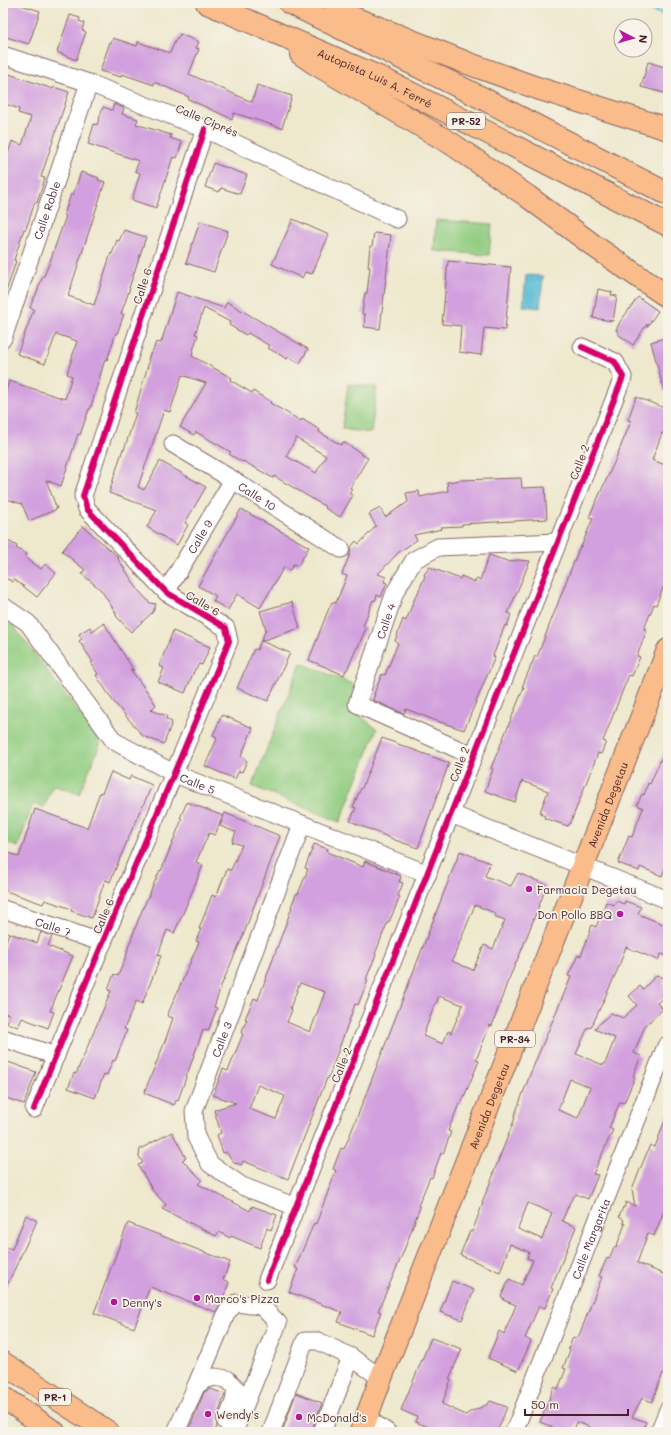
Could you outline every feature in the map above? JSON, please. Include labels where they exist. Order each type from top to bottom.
[{"type":"main road","name":"Autopista Luis A. Ferré","points":[[207,3],[381,78],[668,225]]},
{"type":"main road","name":"PR-52","points":[[290,3],[468,91],[668,194]]},
{"type":"main road","points":[[307,3],[339,12],[467,63],[537,88],[668,129]]},
{"type":"main road","points":[[261,26],[314,63],[452,144],[668,297]]},
{"type":"main road","name":"Avenida Degetau","points":[[362,1428],[668,650]]},
{"type":"main road","name":"PR-1","points":[[3,1363],[108,1432]]},
{"type":"main road","name":"PR-1","points":[[3,1397],[54,1432]]},
{"type":"street","name":"Calle Ciprés","points":[[3,55],[88,83],[205,129],[397,219]]},
{"type":"street","name":"Calle Roble","points":[[3,338],[88,83]]},
{"type":"street","name":"Calle 6","points":[[34,1109],[175,774],[229,641],[226,628],[166,592],[87,509],[83,496],[205,129]]},
{"type":"street","name":"Calle 2","points":[[268,1280],[622,377],[615,362],[582,347]]},
{"type":"street","name":"Calle 10","points":[[173,444],[342,549]]},
{"type":"street","name":"Calle 9","points":[[166,592],[233,480]]},
{"type":"street","name":"Calle 4","points":[[473,756],[357,704],[395,592],[414,560],[438,548],[558,542]]},
{"type":"street","name":"Calle 5","points":[[3,606],[28,623],[114,741],[175,774],[428,874]]},
{"type":"street","points":[[451,814],[668,900]]},
{"type":"street","name":"Calle 3","points":[[296,1207],[242,1186],[210,1164],[196,1137],[194,1111],[302,824]]},
{"type":"street","name":"Calle 7","points":[[3,909],[103,943]]},
{"type":"street","points":[[3,1038],[56,1056]]},
{"type":"street","name":"Calle Margarita","points":[[514,1432],[666,1046],[668,1047]]},
{"type":"street","points":[[176,1432],[227,1312],[236,1303],[261,1306],[278,1323],[234,1432]]},
{"type":"street","points":[[271,1432],[305,1342],[318,1342],[351,1357],[381,1378]]},
{"type":"street","points":[[322,1432],[351,1357]]},
{"type":"street","points":[[196,1386],[204,1380],[215,1377],[227,1379],[236,1388],[234,1402],[224,1432]]},
{"type":"street","points":[[659,1432],[668,1410]]},
{"type":"street","points":[[362,1428],[387,1432]]},
{"type":"green space","points":[[436,220],[492,224],[489,255],[434,251]]},
{"type":"green space","points":[[348,384],[377,387],[371,433],[342,429]]},
{"type":"green space","points":[[8,619],[101,742],[79,794],[53,785],[44,807],[33,804],[18,847],[3,842],[3,635]]},
{"type":"green space","points":[[301,663],[357,686],[349,707],[377,729],[340,822],[252,786]]},
{"type":"water","points":[[526,275],[543,276],[540,308],[523,306]]},
{"type":"building","points":[[3,3],[15,3],[40,11],[29,44],[3,36]]},
{"type":"building","points":[[70,15],[80,18],[79,21],[84,23],[82,30],[86,32],[76,60],[57,52]]},
{"type":"building","points":[[180,34],[199,42],[196,48],[199,49],[189,74],[252,102],[257,85],[292,96],[282,128],[234,113],[232,119],[188,99],[189,97],[154,82],[154,85],[122,74],[121,77],[100,71],[110,42],[111,43],[113,38],[137,46],[138,42],[170,53],[176,39],[177,40]]},
{"type":"building","points":[[648,62],[668,68],[668,94],[641,87]]},
{"type":"building","points":[[3,73],[53,89],[54,87],[69,92],[41,177],[45,178],[37,203],[35,202],[26,229],[24,229],[5,295],[3,294],[3,169],[12,141],[22,145],[31,117],[18,113],[19,109],[3,103]]},
{"type":"building","points":[[114,104],[124,108],[122,114],[138,119],[136,124],[171,135],[170,138],[182,142],[177,158],[173,157],[156,208],[132,200],[140,173],[135,171],[139,161],[88,144],[94,124],[97,125],[103,107],[112,110]]},
{"type":"building","points":[[213,163],[247,175],[240,194],[221,188],[219,192],[205,187]]},
{"type":"building","points":[[81,172],[99,178],[98,180],[105,182],[68,296],[94,305],[111,253],[112,254],[117,240],[119,241],[124,230],[146,237],[121,314],[124,314],[107,360],[105,359],[90,410],[89,409],[80,435],[78,434],[61,486],[46,480],[57,509],[29,521],[22,504],[3,498],[3,400],[9,381],[65,399],[72,376],[67,374],[77,341],[56,334],[45,364],[17,354],[34,309],[30,308],[49,264],[66,216],[64,215],[71,194],[73,195]]},
{"type":"building","points":[[293,219],[329,235],[312,274],[305,272],[302,278],[272,264]]},
{"type":"building","points":[[200,221],[228,231],[214,272],[186,263]]},
{"type":"building","points":[[374,233],[391,235],[380,329],[364,327],[365,314],[362,314],[365,293],[367,293],[370,267],[368,267],[370,246],[372,247]]},
{"type":"building","points":[[448,261],[511,267],[505,330],[484,328],[481,355],[459,352],[461,326],[442,324]]},
{"type":"building","points":[[598,289],[612,292],[611,295],[617,296],[613,321],[593,318]]},
{"type":"building","points":[[177,292],[224,308],[227,302],[308,349],[300,363],[288,357],[287,359],[268,348],[270,346],[248,333],[246,335],[229,325],[230,322],[204,308],[195,334],[198,335],[192,356],[232,378],[230,380],[252,393],[253,391],[301,421],[302,419],[320,430],[319,432],[341,445],[343,442],[368,458],[350,488],[352,489],[349,494],[353,495],[340,517],[274,476],[273,478],[243,461],[242,462],[229,454],[231,452],[196,432],[194,435],[180,427],[206,383],[182,375],[170,412],[164,410],[138,487],[144,490],[160,461],[206,487],[185,523],[188,525],[177,545],[147,527],[157,510],[109,493],[136,413],[134,413],[150,354],[156,342],[161,343]],"holes":[[[296,438],[326,456],[316,473],[286,456]]]},
{"type":"building","points":[[638,297],[658,311],[633,345],[618,334],[619,332],[616,330]]},
{"type":"building","points":[[668,337],[668,391],[664,391],[651,342]]},
{"type":"building","points":[[636,397],[668,409],[668,435],[662,433],[652,460],[668,466],[668,576],[656,605],[654,604],[644,629],[647,630],[637,656],[640,657],[632,676],[629,675],[622,692],[603,741],[606,742],[601,754],[598,753],[568,826],[544,818],[545,816],[541,814],[542,812],[540,812],[548,791],[522,781],[515,802],[485,791],[493,769],[491,768],[524,687],[522,687],[535,656],[537,657],[580,546],[581,547],[593,518],[589,517],[614,463],[631,421],[628,420]]},
{"type":"building","points":[[521,478],[522,488],[545,487],[547,519],[462,524],[462,526],[441,527],[442,529],[414,535],[417,540],[399,552],[378,574],[386,577],[384,582],[387,583],[381,597],[377,595],[375,601],[373,600],[363,626],[366,628],[344,675],[309,660],[327,613],[332,602],[336,603],[347,576],[342,574],[350,554],[351,547],[356,541],[359,544],[376,526],[369,514],[380,508],[385,517],[408,502],[406,493],[419,491],[420,497],[448,491],[447,482],[461,480]]},
{"type":"building","points":[[241,509],[309,547],[298,566],[294,564],[290,570],[284,567],[260,608],[237,594],[228,610],[213,601],[216,596],[198,586]]},
{"type":"building","points":[[83,526],[119,558],[118,559],[139,591],[150,603],[156,604],[153,612],[131,632],[116,616],[116,613],[101,590],[82,574],[85,570],[62,551]]},
{"type":"building","points":[[3,538],[27,554],[25,557],[41,569],[45,564],[56,573],[37,597],[14,579],[13,582],[3,577]]},
{"type":"building","points":[[489,555],[510,562],[518,560],[530,561],[508,613],[511,614],[493,656],[495,657],[464,730],[406,709],[404,714],[373,700],[382,674],[385,675],[398,643],[395,641],[403,619],[406,621],[425,576],[424,574],[429,567],[460,579],[461,576],[475,582],[476,579],[480,580]]},
{"type":"building","points":[[292,602],[300,628],[261,641],[290,653],[268,701],[237,688],[254,649],[257,650],[266,629],[260,611]]},
{"type":"building","points":[[104,623],[134,671],[130,669],[156,705],[151,710],[167,716],[166,719],[172,722],[164,744],[143,736],[113,701],[96,675],[98,674],[91,663],[93,662],[79,641],[82,639],[79,634],[90,627],[92,631]]},
{"type":"building","points":[[173,631],[210,647],[202,665],[199,664],[195,669],[185,693],[158,682],[164,668],[159,666]]},
{"type":"building","points":[[222,715],[253,728],[241,756],[247,761],[242,772],[239,771],[235,779],[205,766],[216,741],[217,737],[213,735]]},
{"type":"building","points":[[382,738],[449,763],[418,848],[350,821],[356,808],[353,807]]},
{"type":"building","points":[[667,745],[668,860],[662,876],[640,867],[639,871],[618,863],[629,836],[632,837],[643,808],[637,805],[642,794],[644,795],[648,783],[650,784]]},
{"type":"building","points":[[111,772],[129,780],[131,776],[152,785],[110,882],[105,880],[92,918],[71,911],[72,909],[45,900],[43,904],[3,890],[3,870],[9,853],[19,857],[35,809],[87,828],[100,792],[102,793]]},
{"type":"building","points":[[187,802],[223,816],[215,835],[209,833],[196,862],[203,865],[184,911],[174,933],[167,930],[158,955],[161,956],[142,1004],[136,1001],[124,1029],[127,1030],[115,1061],[113,1060],[107,1075],[104,1074],[95,1098],[68,1088],[74,1073],[76,1074],[111,991],[108,990],[114,974],[118,976],[140,915],[160,870],[161,871],[182,819],[180,818]]},
{"type":"building","points":[[225,813],[280,836],[243,936],[221,986],[214,1007],[217,1008],[208,1031],[203,1030],[178,1100],[177,1099],[174,1105],[144,1093],[173,1018],[167,1016],[199,942],[196,941],[201,929],[199,929],[212,895],[216,897],[227,869],[231,870],[242,845],[232,842],[236,832],[220,826]]},
{"type":"building","points":[[314,844],[328,849],[327,852],[363,867],[365,861],[401,876],[399,882],[403,883],[398,896],[400,897],[389,922],[388,921],[375,954],[376,955],[366,979],[368,980],[358,1005],[355,1004],[328,1079],[327,1078],[288,1179],[243,1161],[241,1165],[237,1163],[235,1164],[226,1152],[223,1153],[217,1135],[221,1133],[214,1110],[236,1103],[213,1095],[223,1069],[228,1071],[243,1034],[241,1033],[247,1019],[245,1019],[254,998],[258,1000],[291,907],[308,869],[305,868]],"holes":[[[300,983],[325,992],[310,1032],[287,1022],[292,1010],[290,1008]],[[258,1085],[285,1096],[276,1119],[249,1109]]]},
{"type":"building","points":[[460,851],[490,863],[485,876],[511,886],[518,873],[547,885],[507,983],[492,1026],[490,1025],[476,1060],[479,1061],[448,1131],[451,1132],[443,1154],[441,1153],[432,1178],[430,1177],[418,1206],[420,1207],[403,1253],[378,1311],[381,1312],[372,1335],[338,1322],[342,1312],[289,1292],[298,1269],[295,1268],[314,1223],[316,1224],[336,1170],[333,1169],[341,1148],[344,1149]],"holes":[[[475,905],[495,913],[494,916],[505,920],[493,949],[484,945],[473,970],[452,961]],[[439,996],[463,1005],[451,1033],[448,1031],[443,1044],[423,1036]]]},
{"type":"building","points":[[616,901],[624,904],[625,901],[641,907],[638,914],[668,926],[668,956],[661,954],[658,960],[626,947],[617,971],[591,1028],[588,1027],[576,1054],[603,1065],[605,1064],[615,1038],[594,1029],[611,1013],[623,1018],[637,1005],[629,996],[640,986],[643,989],[657,975],[664,978],[665,996],[657,1003],[663,1009],[645,1026],[634,1053],[641,1056],[633,1076],[635,1077],[624,1103],[620,1102],[609,1128],[613,1130],[593,1174],[598,1175],[588,1199],[576,1194],[570,1202],[562,1221],[576,1227],[551,1288],[553,1289],[545,1308],[539,1306],[525,1338],[531,1341],[518,1371],[488,1358],[499,1331],[504,1334],[516,1305],[503,1300],[504,1298],[501,1297],[509,1279],[522,1285],[533,1260],[527,1258],[529,1252],[510,1244],[500,1272],[460,1255],[470,1231],[472,1232],[531,1072],[571,977],[568,976],[578,955],[581,956],[592,925],[596,927],[606,902],[614,905]],"holes":[[[570,1079],[590,1087],[578,1118],[558,1110]],[[528,1203],[552,1213],[542,1239],[518,1229]]]},
{"type":"building","points":[[41,932],[52,936],[48,946],[73,956],[50,1011],[54,1012],[48,1028],[22,1018],[18,1027],[7,1023],[10,1015],[3,1012],[3,949],[9,933],[37,943]]},
{"type":"building","points":[[8,1062],[36,1072],[24,1104],[3,1097],[3,1077]]},
{"type":"building","points":[[667,1115],[668,1206],[666,1212],[664,1211],[654,1236],[648,1233],[637,1263],[668,1276],[668,1375],[663,1373],[652,1402],[642,1398],[632,1417],[646,1422],[642,1432],[602,1432],[577,1422],[573,1432],[550,1432],[552,1427],[540,1422],[554,1387],[558,1389],[566,1369],[563,1368],[570,1350],[568,1349],[573,1337],[577,1339],[580,1333],[602,1277],[599,1276],[607,1258],[609,1259],[614,1247],[616,1248],[625,1224],[623,1223],[624,1220],[619,1217],[623,1207],[624,1208],[626,1202],[635,1206],[632,1189],[650,1145],[655,1147]]},
{"type":"building","points":[[172,1132],[186,1158],[182,1160],[202,1180],[198,1184],[250,1211],[252,1206],[277,1215],[271,1230],[267,1228],[260,1248],[231,1236],[230,1238],[219,1232],[216,1236],[162,1209],[166,1205],[153,1191],[138,1165],[143,1163],[139,1156],[140,1149]]},
{"type":"building","points":[[26,1215],[37,1221],[3,1294],[3,1246],[12,1249]]},
{"type":"building","points":[[128,1223],[230,1262],[223,1280],[229,1282],[221,1304],[216,1312],[150,1287],[134,1328],[94,1313]]},
{"type":"building","points":[[452,1281],[474,1290],[462,1320],[440,1312]]},
{"type":"building","points":[[431,1338],[462,1349],[449,1379],[451,1380],[442,1404],[466,1415],[488,1404],[490,1401],[507,1407],[497,1432],[442,1432],[415,1422],[417,1417],[401,1410]]},
{"type":"building","name":"Wendy's","points":[[210,1389],[225,1394],[217,1418],[215,1432],[188,1432],[204,1392]]},
{"type":"building","name":"McDonald's","points":[[296,1393],[322,1403],[311,1432],[282,1432]]},
{"type":"waterway","points":[[636,3],[668,16]]},
{"type":"cycle path","points":[[34,1109],[229,641],[226,628],[166,592],[87,509],[83,496],[205,129]]},
{"type":"cycle path","points":[[267,1280],[623,377],[615,362],[582,347]]},
{"type":"place","name":"Farmacia Degetau","points":[[529,889]]},
{"type":"place","name":"Don Pollo BBQ","points":[[620,914]]},
{"type":"place","name":"Marco's Pizza","points":[[197,1298]]},
{"type":"place","name":"Denny's","points":[[114,1302]]},
{"type":"place","name":"Wendy's","points":[[208,1414]]},
{"type":"place","name":"McDonald's","points":[[299,1417]]}]
